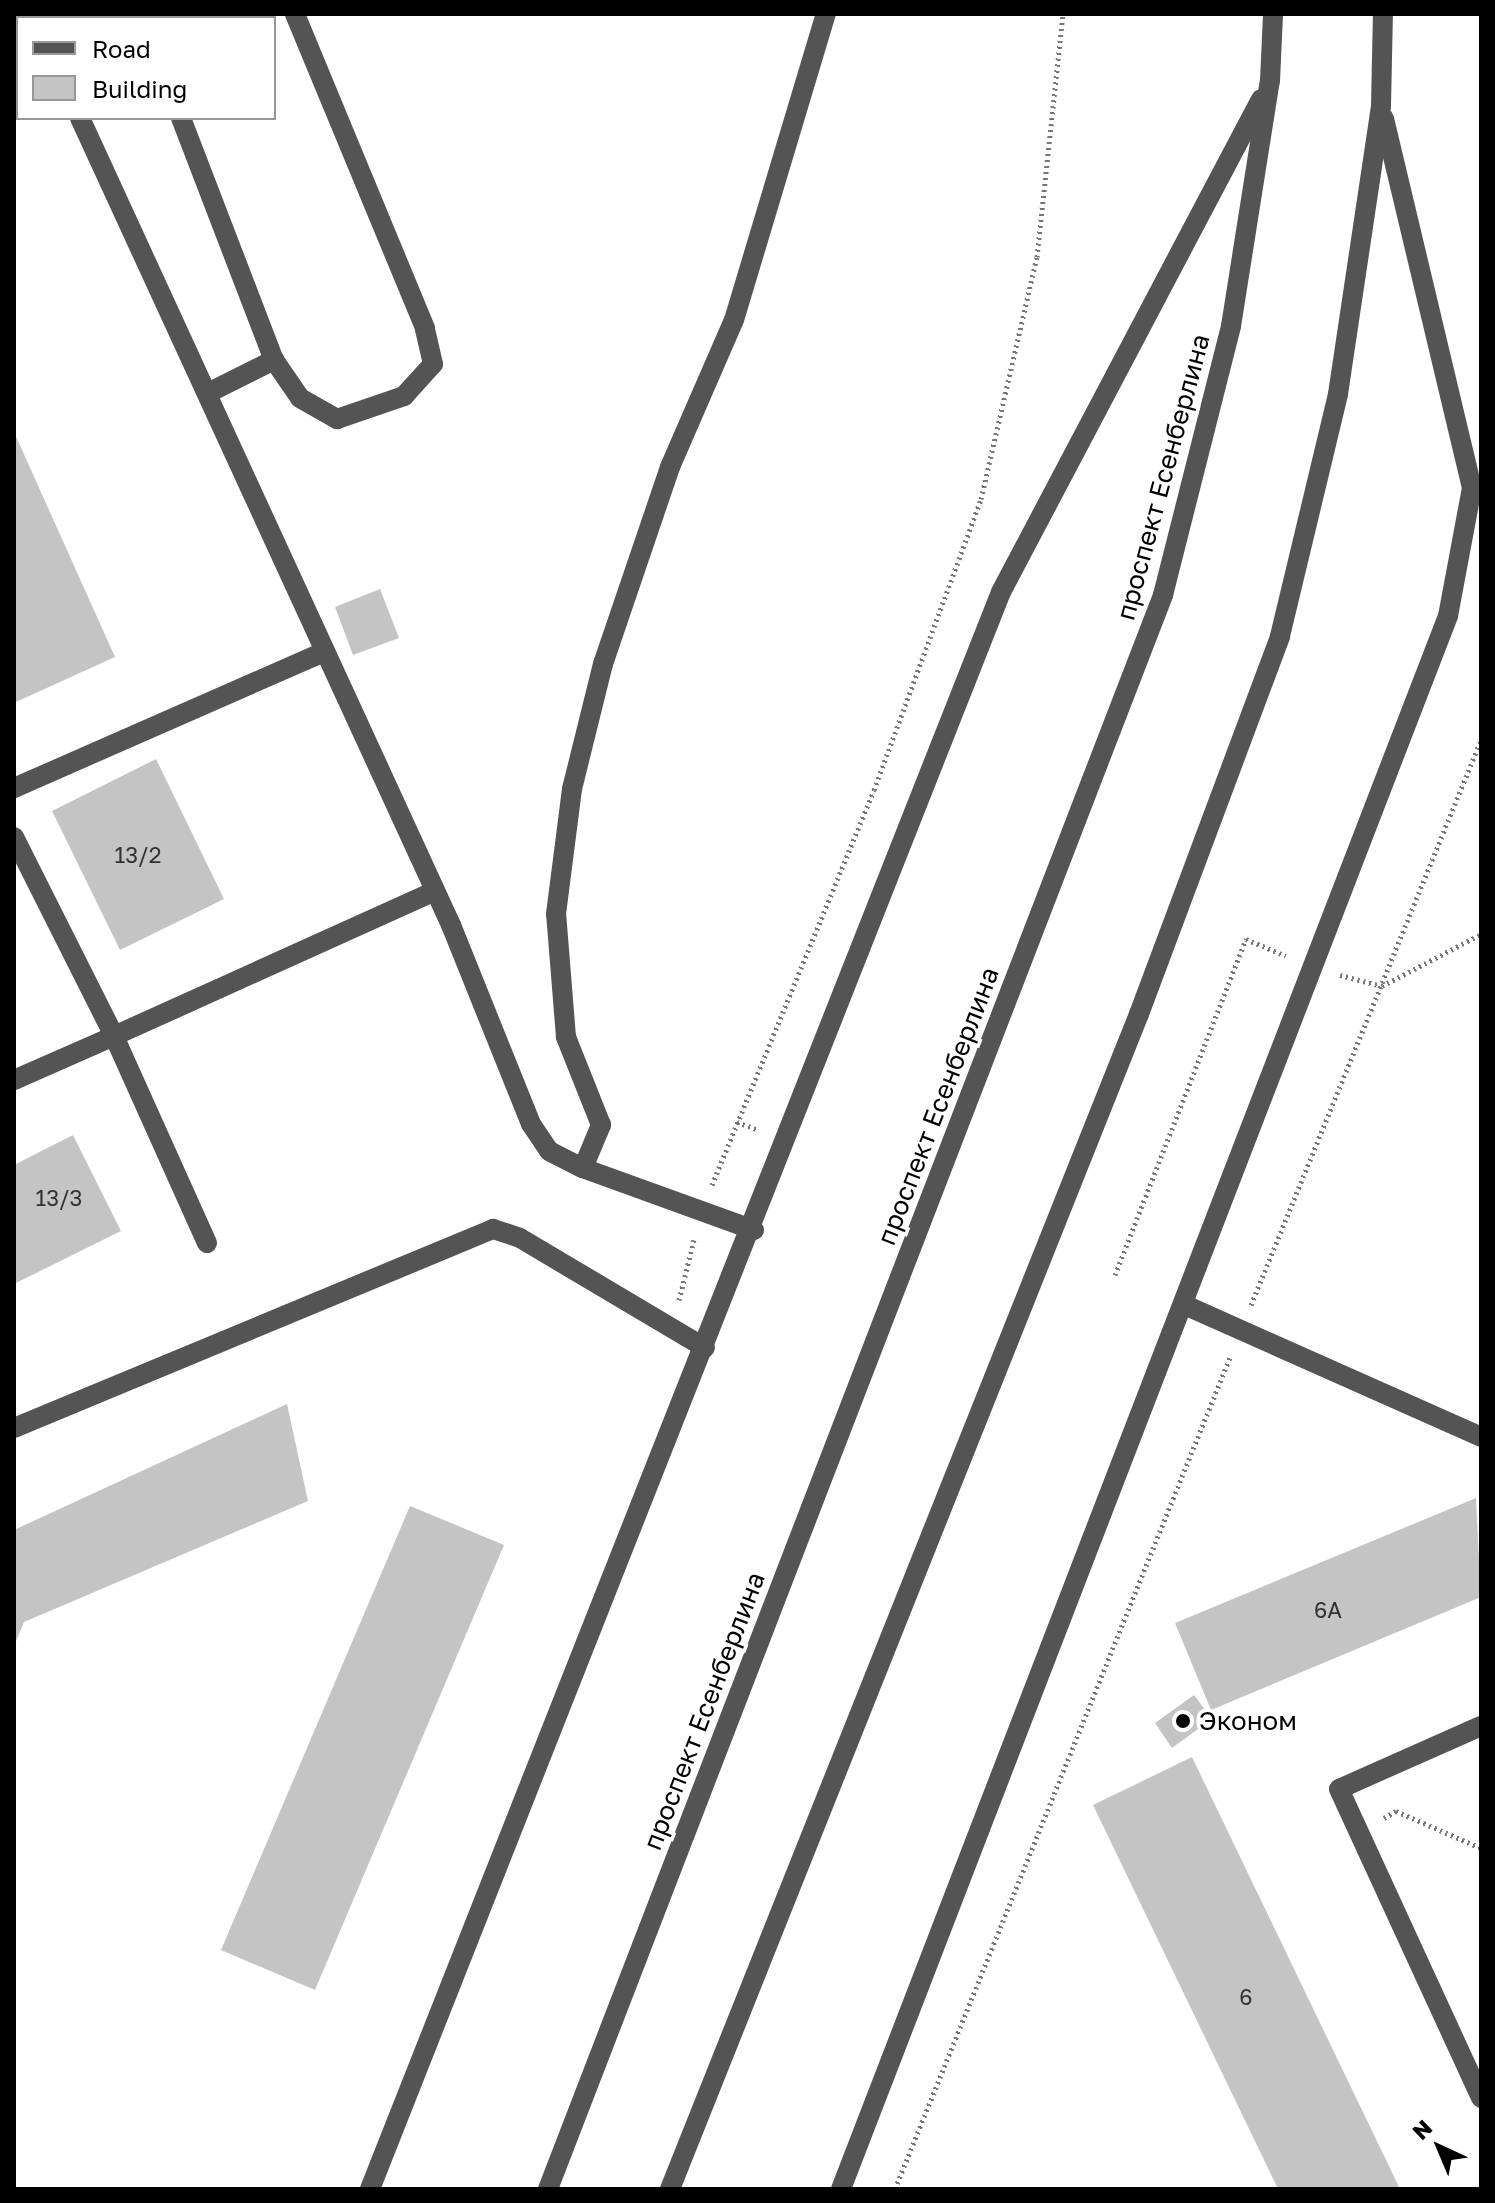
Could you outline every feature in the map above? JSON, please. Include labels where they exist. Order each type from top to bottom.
[{"type":"street","points":[[182,120],[274,360],[300,398],[337,419],[404,396],[433,364],[295,14]]},
{"type":"street","points":[[583,1168],[601,1125],[566,1037],[556,914],[572,789],[603,664],[670,467],[734,320],[826,14]]},
{"type":"street","name":"проспект Есенберлина","points":[[548,2189],[1163,595],[1231,326],[1270,81],[1273,14]]},
{"type":"street","points":[[670,2189],[1139,1014],[1280,636],[1338,394],[1381,106],[1383,14]]},
{"type":"street","points":[[370,2189],[754,1230],[1001,592],[1146,328],[1270,81]]},
{"type":"street","points":[[841,2189],[1187,1306],[1448,616],[1476,489],[1381,106]]},
{"type":"street","points":[[81,120],[210,392],[324,652],[435,891],[531,1124],[549,1151],[583,1168],[754,1230]]},
{"type":"street","points":[[210,392],[274,360]]},
{"type":"street","points":[[14,788],[324,652]]},
{"type":"street","points":[[14,837],[114,1036],[207,1243]]},
{"type":"street","points":[[14,1080],[435,891]]},
{"type":"street","points":[[14,1428],[493,1229],[520,1238],[705,1348]]},
{"type":"street","points":[[1187,1306],[1481,1437]]},
{"type":"street","points":[[1481,1726],[1339,1789],[1481,2098]]},
{"type":"path","points":[[672,1328],[702,1211],[874,790],[981,499],[1037,257],[1063,14]]},
{"type":"path","points":[[895,2189],[1481,740]]},
{"type":"path","points":[[1115,1275],[1246,939],[1315,968],[1382,986],[1481,934]]},
{"type":"path","points":[[1359,1833],[1396,1811],[1481,1848]]},
{"type":"building","points":[[14,432],[115,657],[16,702],[14,697]]},
{"type":"building","points":[[380,589],[399,638],[353,655],[335,607]]},
{"type":"building","points":[[156,759],[224,899],[120,950],[52,811]]},
{"type":"building","points":[[73,1135],[121,1231],[14,1284],[14,1165]]},
{"type":"building","points":[[287,1404],[308,1501],[24,1622],[14,1646],[14,1530]]},
{"type":"building","points":[[1476,1498],[1481,1597],[1211,1710],[1175,1623]]},
{"type":"building","points":[[410,1506],[504,1545],[315,1990],[221,1950]]},
{"type":"building","name":"Эконом","points":[[1194,1695],[1212,1719],[1172,1748],[1155,1723]]},
{"type":"building","points":[[1192,1757],[1400,2189],[1278,2189],[1093,1805]]},
{"type":"place","name":"Эконом","points":[[1183,1721]]}]
